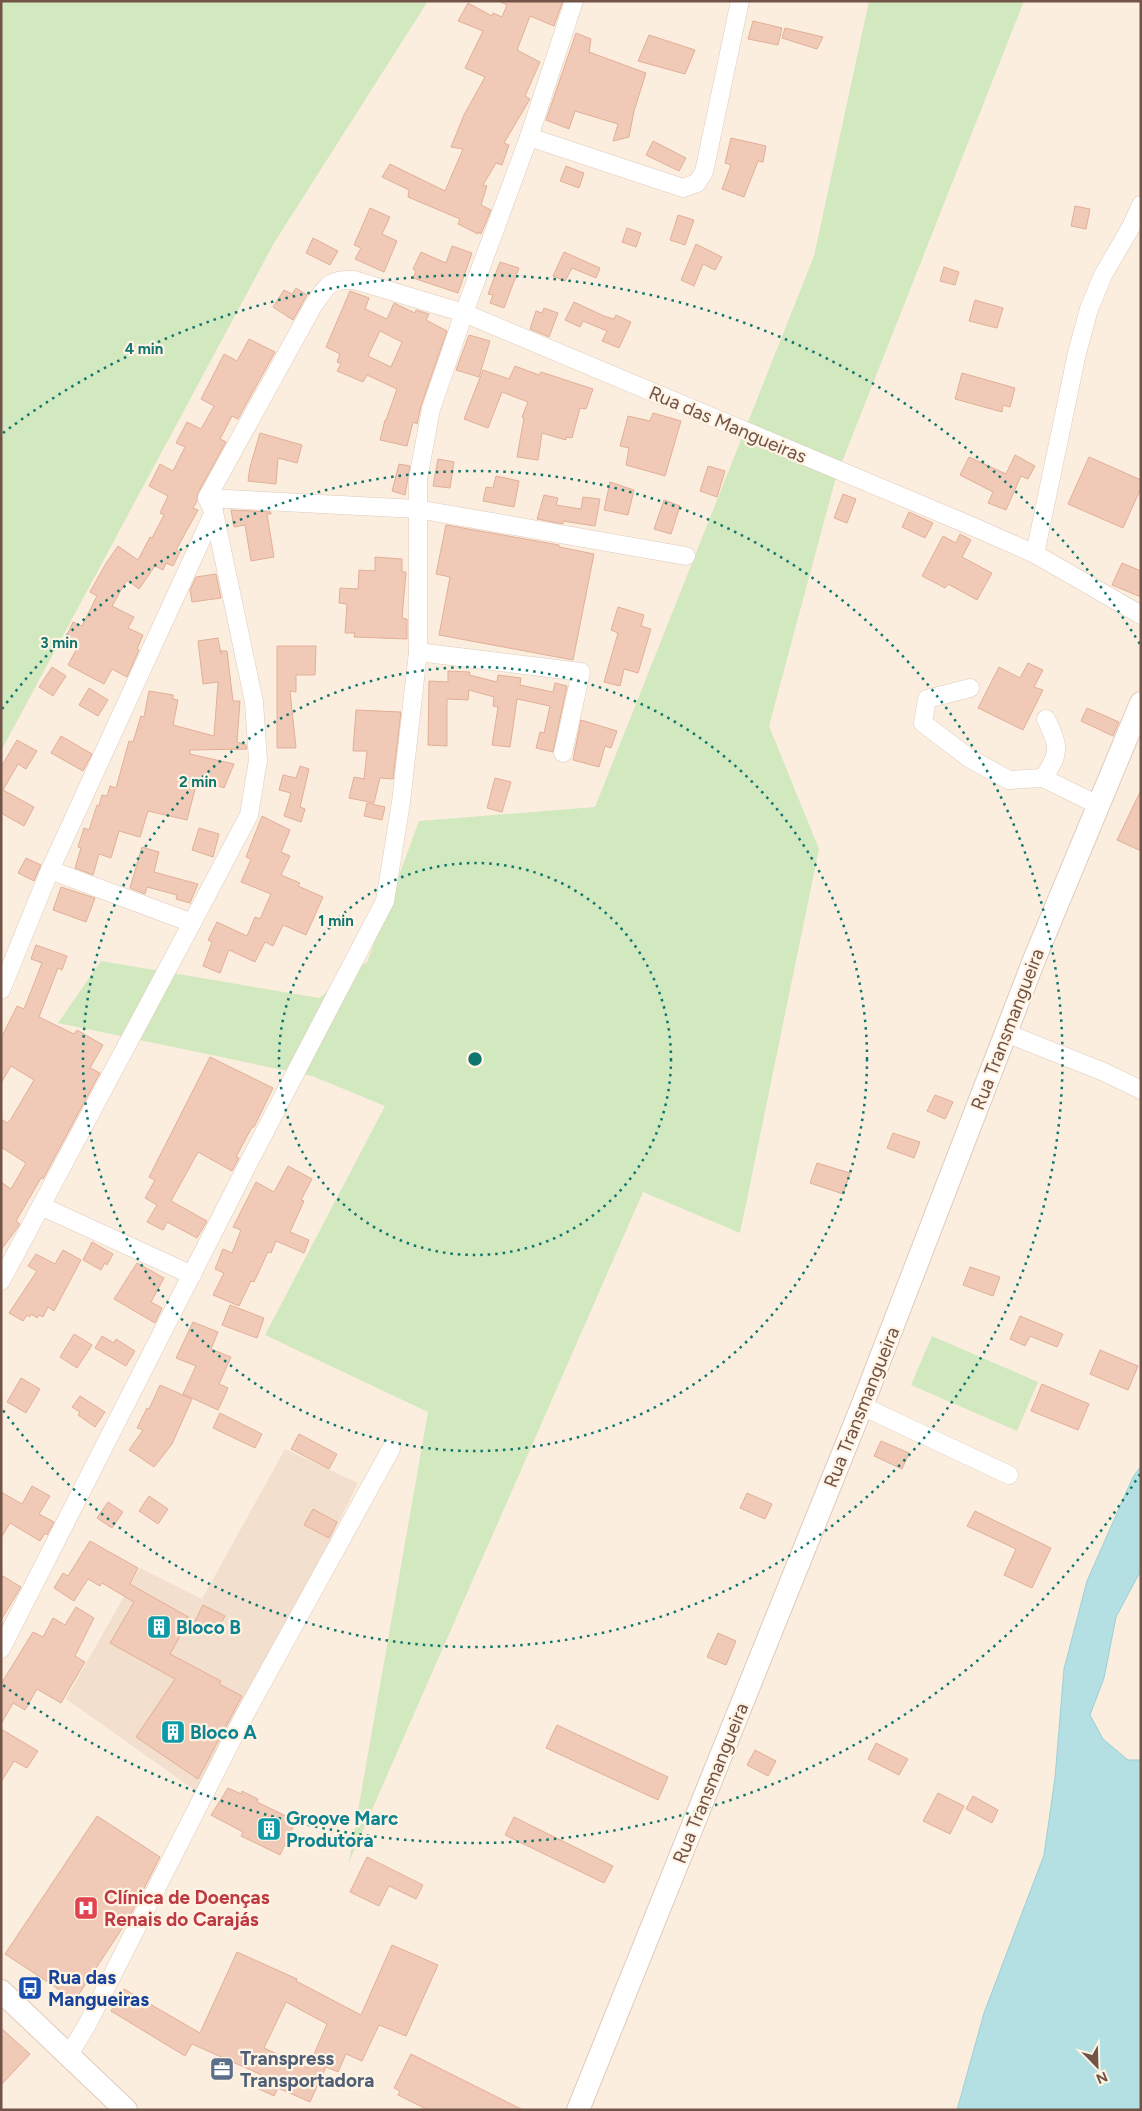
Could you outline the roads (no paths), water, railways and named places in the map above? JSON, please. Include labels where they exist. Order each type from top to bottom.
[{"type":"street","points":[[1,1649],[385,901],[401,802],[418,652],[418,479],[431,409],[529,137],[574,1]]},
{"type":"street","points":[[529,137],[683,188],[697,183],[704,172],[740,1]]},
{"type":"street","points":[[1035,554],[1077,353],[1089,309],[1103,275],[1131,228],[1141,205]]},
{"type":"street","name":"Rua das Mangueiras","points":[[1,990],[50,870],[210,505],[314,306],[328,284],[338,280],[354,280],[464,313],[1035,554],[1141,615]]},
{"type":"street","points":[[1,1281],[249,815],[258,760],[254,702],[210,505],[417,509],[686,556]]},
{"type":"street","points":[[418,652],[581,672],[563,753]]},
{"type":"street","points":[[970,688],[927,699],[923,723],[969,758],[1009,780],[1043,778],[1098,806]]},
{"type":"street","name":"Rua Transmangueira","points":[[578,2110],[862,1406],[1006,1033],[1141,703]]},
{"type":"street","points":[[1043,778],[1053,764],[1058,743],[1046,719]]},
{"type":"street","points":[[50,870],[192,923]]},
{"type":"street","points":[[1006,1033],[1104,1072],[1141,1090]]},
{"type":"street","points":[[41,1206],[192,1275]]},
{"type":"street","points":[[862,1406],[1009,1475]]},
{"type":"street","points":[[69,2055],[88,2023],[244,1716],[392,1448]]},
{"type":"street","points":[[1,1990],[126,2110]]},
{"type":"water","points":[[1141,1466],[1141,1570],[1116,1617],[1104,1678],[1090,1715],[1103,1739],[1128,1760],[1141,1760],[1141,2110],[957,2110],[984,2013],[1044,1855],[1055,1778],[1064,1669],[1087,1581],[1133,1477]]},
{"type":"place","name":"Bloco B","points":[[159,1627]]},
{"type":"place","name":"Bloco A","points":[[173,1732]]},
{"type":"place","name":"Groove Marc Produtora","points":[[269,1829]]},
{"type":"place","name":"Clínica de Doenças Renais do Carajás","points":[[86,1908]]},
{"type":"place","name":"Rua das Mangueiras","points":[[30,1988]]},
{"type":"place","name":"Transpress Transportadora","points":[[222,2069]]}]
